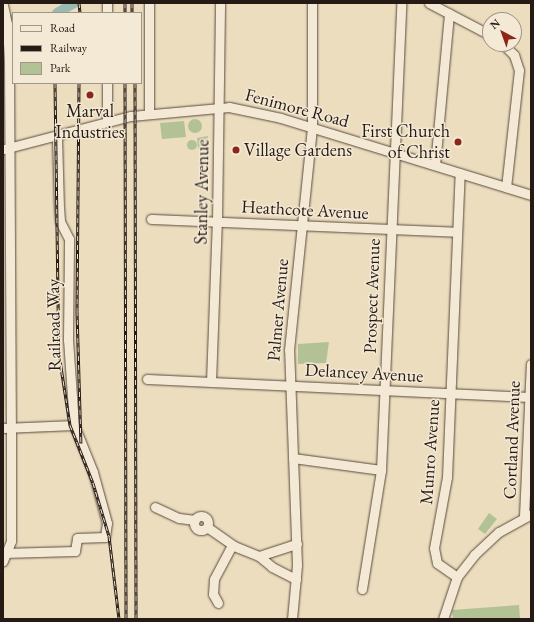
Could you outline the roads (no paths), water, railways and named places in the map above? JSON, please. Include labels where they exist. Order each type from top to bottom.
[{"type":"street","points":[[149,3],[149,114]]},
{"type":"street","name":"Stanley Avenue","points":[[211,382],[220,106],[220,3]]},
{"type":"street","name":"Palmer Avenue","points":[[292,619],[296,579],[297,544],[290,386],[291,329],[312,128],[312,3]]},
{"type":"street","name":"Prospect Avenue","points":[[362,589],[381,470],[390,230],[401,3]]},
{"type":"street","points":[[429,3],[482,31]]},
{"type":"street","points":[[3,9],[7,24],[7,428],[11,541],[4,555]]},
{"type":"street","points":[[435,165],[449,14]]},
{"type":"street","points":[[506,187],[519,80],[518,62],[510,52]]},
{"type":"street","points":[[106,121],[107,84]]},
{"type":"street","name":"Fenimore Road","points":[[6,149],[57,136],[106,121],[149,114],[220,106],[251,110],[531,195]]},
{"type":"street","name":"Railroad Way","points":[[4,555],[75,551],[77,538],[105,537],[107,523],[93,472],[74,425],[68,340],[69,239],[60,221],[57,136]]},
{"type":"street","name":"Munro Avenue","points":[[457,577],[441,567],[434,553],[447,477],[460,173]]},
{"type":"street","name":"Heathcote Avenue","points":[[151,219],[457,232]]},
{"type":"street","name":"Cortland Avenue","points":[[528,515],[531,364]]},
{"type":"street","name":"Delancey Avenue","points":[[147,379],[530,397]]},
{"type":"street","points":[[7,428],[74,425]]},
{"type":"street","points":[[293,458],[381,470]]},
{"type":"street","points":[[155,507],[179,518],[195,520],[204,517],[208,522],[207,527],[232,544],[259,556],[272,567],[296,579]]},
{"type":"street","points":[[443,619],[457,577],[485,544],[528,515]]},
{"type":"street","points":[[218,603],[213,594],[214,580],[232,544]]},
{"type":"street","points":[[259,556],[297,544]]},
{"type":"waterway","points":[[59,12],[74,3]]},
{"type":"waterway","points":[[3,19],[12,20]]},
{"type":"railway","points":[[79,3],[80,12]]},
{"type":"railway","points":[[125,3],[125,12]]},
{"type":"railway","points":[[132,3],[132,12]]},
{"type":"railway","points":[[55,84],[59,354],[70,425],[93,483],[109,536],[119,619]]},
{"type":"railway","points":[[79,84],[77,311],[81,443]]},
{"type":"railway","points":[[125,84],[126,619]]},
{"type":"railway","points":[[135,84],[136,619]]},
{"type":"place","name":"Marval Industries","points":[[90,95]]},
{"type":"place","name":"First Church of Christ","points":[[458,142]]},
{"type":"place","name":"Village Gardens","points":[[236,150]]}]
